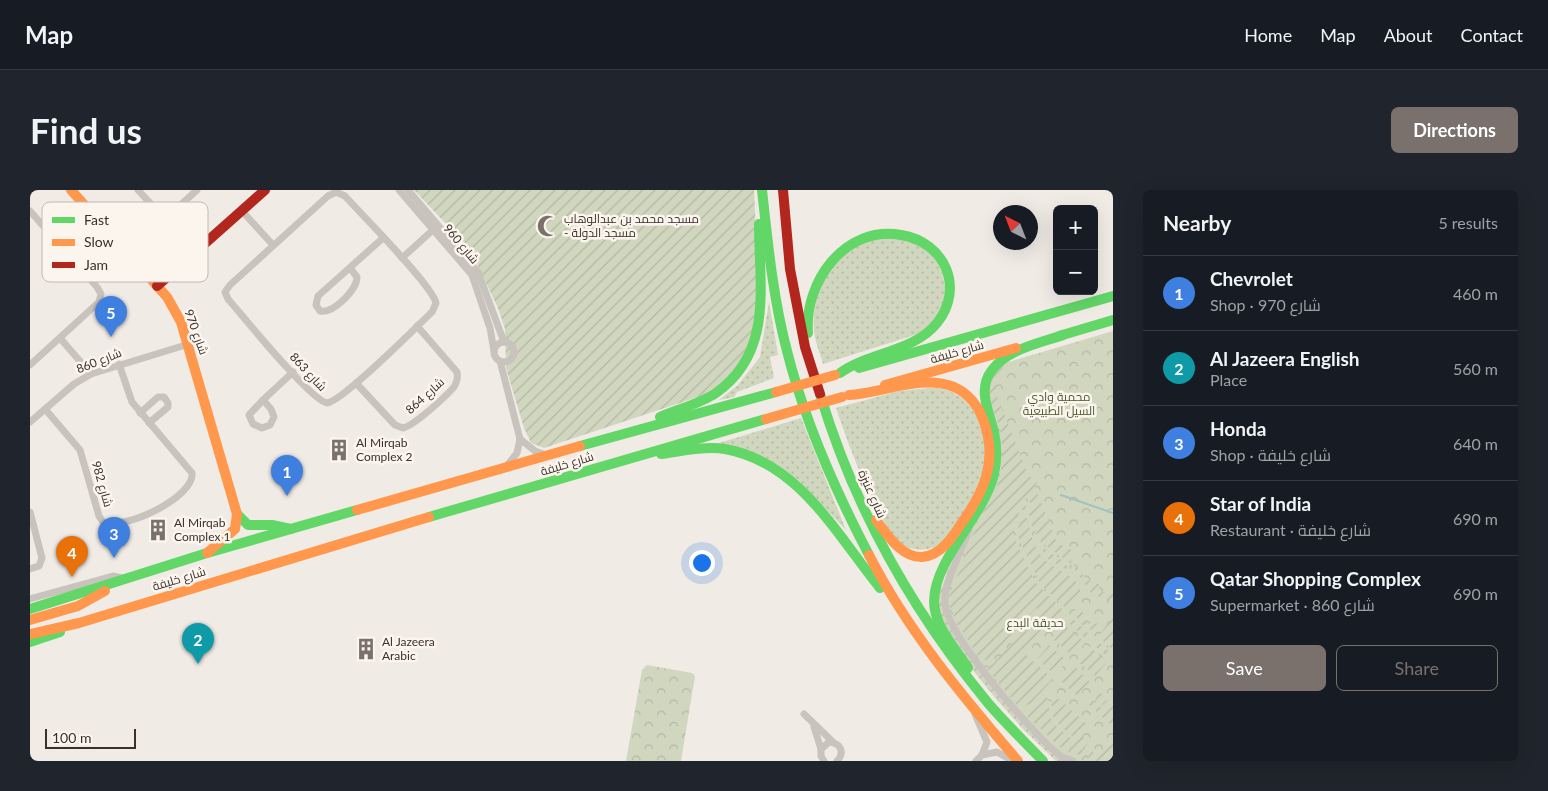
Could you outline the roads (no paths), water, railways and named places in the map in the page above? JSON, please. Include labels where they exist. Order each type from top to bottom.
[{"type":"main road","name":"شارع 970","points":[[71,190],[82,202]]},
{"type":"main road","points":[[208,241],[265,190]]},
{"type":"main road","points":[[762,190],[768,252],[778,314],[800,398],[839,499],[860,543],[896,604],[927,651],[975,714],[1018,761]]},
{"type":"main road","name":"شارع عنيزة","points":[[783,190],[794,291],[811,364],[826,412],[856,490],[885,551],[909,593],[944,646],[1016,734],[1043,761]]},
{"type":"main road","points":[[626,432],[710,396],[731,381],[748,358],[756,342],[760,316],[758,232],[762,201]]},
{"type":"main road","points":[[811,364],[808,309],[817,281],[830,262],[850,242],[874,230],[899,228],[918,234],[937,251],[949,271],[951,290],[946,310],[938,323],[921,336],[854,363],[838,374]]},
{"type":"main road","name":"شارع 970","points":[[154,282],[173,305],[189,344],[237,514]]},
{"type":"main road","points":[[158,286],[162,282]]},
{"type":"main road","name":"شارع خليفة","points":[[30,608],[126,580],[207,553],[626,432],[776,392],[1113,296]]},
{"type":"main road","name":"شارع خليفة","points":[[30,634],[78,623],[632,457],[1113,320]]},
{"type":"main road","points":[[976,687],[971,673],[940,622],[933,602],[936,582],[988,492],[996,467],[994,434],[984,399],[989,376],[1008,357],[1063,335]]},
{"type":"main road","points":[[846,396],[872,394],[928,384],[955,387],[965,394],[976,408],[984,424],[989,445],[987,474],[978,496],[954,537],[937,553],[915,556],[899,550],[887,537],[856,490]]},
{"type":"main road","points":[[632,457],[715,449],[741,453],[782,474],[815,505],[877,585],[896,604]]},
{"type":"main road","points":[[237,514],[248,525],[272,525],[291,529]]},
{"type":"main road","points":[[207,553],[237,526],[237,514]]},
{"type":"main road","points":[[230,534],[257,526]]},
{"type":"main road","points":[[30,620],[78,606],[126,580]]},
{"type":"main road","points":[[30,642],[78,623]]},
{"type":"street","points":[[138,190],[149,202]]},
{"type":"street","points":[[183,202],[197,190]]},
{"type":"street","name":"شارع 960","points":[[399,190],[464,263],[476,282],[492,336],[494,351]]},
{"type":"street","name":"شارع 960","points":[[408,190],[478,272],[504,342]]},
{"type":"street","name":"شارع 863","points":[[336,192],[345,196],[382,238],[402,258],[435,299],[432,312],[336,400],[324,403],[293,372],[226,295],[230,285],[328,196],[336,192]]},
{"type":"street","points":[[30,211],[42,225]]},
{"type":"street","points":[[242,211],[273,245]]},
{"type":"street","points":[[402,258],[434,229]]},
{"type":"street","points":[[350,268],[357,277],[353,290],[330,310],[320,310],[316,305],[318,296],[382,238]]},
{"type":"street","points":[[30,364],[100,302],[101,294],[93,282]]},
{"type":"street","name":"شارع 864","points":[[356,383],[395,425],[403,428],[412,424],[454,387],[457,381],[457,372],[417,326]]},
{"type":"street","points":[[60,338],[91,374]]},
{"type":"street","points":[[500,361],[508,361],[514,354],[512,346],[504,342],[498,345],[494,351],[500,361],[520,438],[517,453],[502,469]]},
{"type":"street","name":"شارع 860","points":[[30,422],[74,384],[91,374],[189,344]]},
{"type":"street","name":"شارع 982","points":[[45,409],[80,450],[99,516],[103,522],[109,524],[153,513],[192,480],[192,473],[132,402],[119,364]]},
{"type":"street","points":[[263,400],[293,372]]},
{"type":"street","points":[[140,413],[158,397],[164,397],[167,400],[168,407],[149,423]]},
{"type":"street","points":[[520,438],[535,451],[548,456]]},
{"type":"street","points":[[30,512],[39,540],[41,563],[30,569]]},
{"type":"street","points":[[972,520],[947,591],[945,603],[948,616],[982,669],[1016,711],[1058,754],[1073,761]]},
{"type":"street","points":[[30,541],[39,540]]},
{"type":"street","name":"شارع خليفة","points":[[30,599],[113,576],[126,580]]},
{"type":"street","points":[[804,714],[833,742],[848,761]]},
{"type":"street","points":[[975,714],[987,742],[982,755],[976,761]]},
{"type":"street","points":[[814,724],[824,761]]},
{"type":"street","points":[[815,761],[826,743],[833,742]]},
{"type":"street","points":[[837,761],[841,751]]},
{"type":"street","points":[[982,755],[1000,752],[1013,761]]},
{"type":"waterway","points":[[1061,495],[1113,513]]},
{"type":"place","name":"مسجد محمد بن عبدالوهاب - مسجد الدولة","points":[[548,226]]},
{"type":"place","name":"Qatar Shopping Complex","points":[[111,337]]},
{"type":"place","name":"Al Mirqab Complex 2","points":[[339,450]]},
{"type":"place","name":"Chevrolet","points":[[287,496]]},
{"type":"place","name":"Al Mirqab Complex 1","points":[[158,530]]},
{"type":"place","name":"Honda","points":[[114,558]]},
{"type":"place","name":"Star of India","points":[[72,577]]},
{"type":"place","name":"Al Jazeera Arabic","points":[[366,649]]},
{"type":"place","name":"Al Jazeera English","points":[[198,664]]},
{"type":"park label","name":"محمية وادي السيل الطبيعية","points":[[1059,404]]},
{"type":"park label","name":"حديقة البدع","points":[[1035,623]]}]
